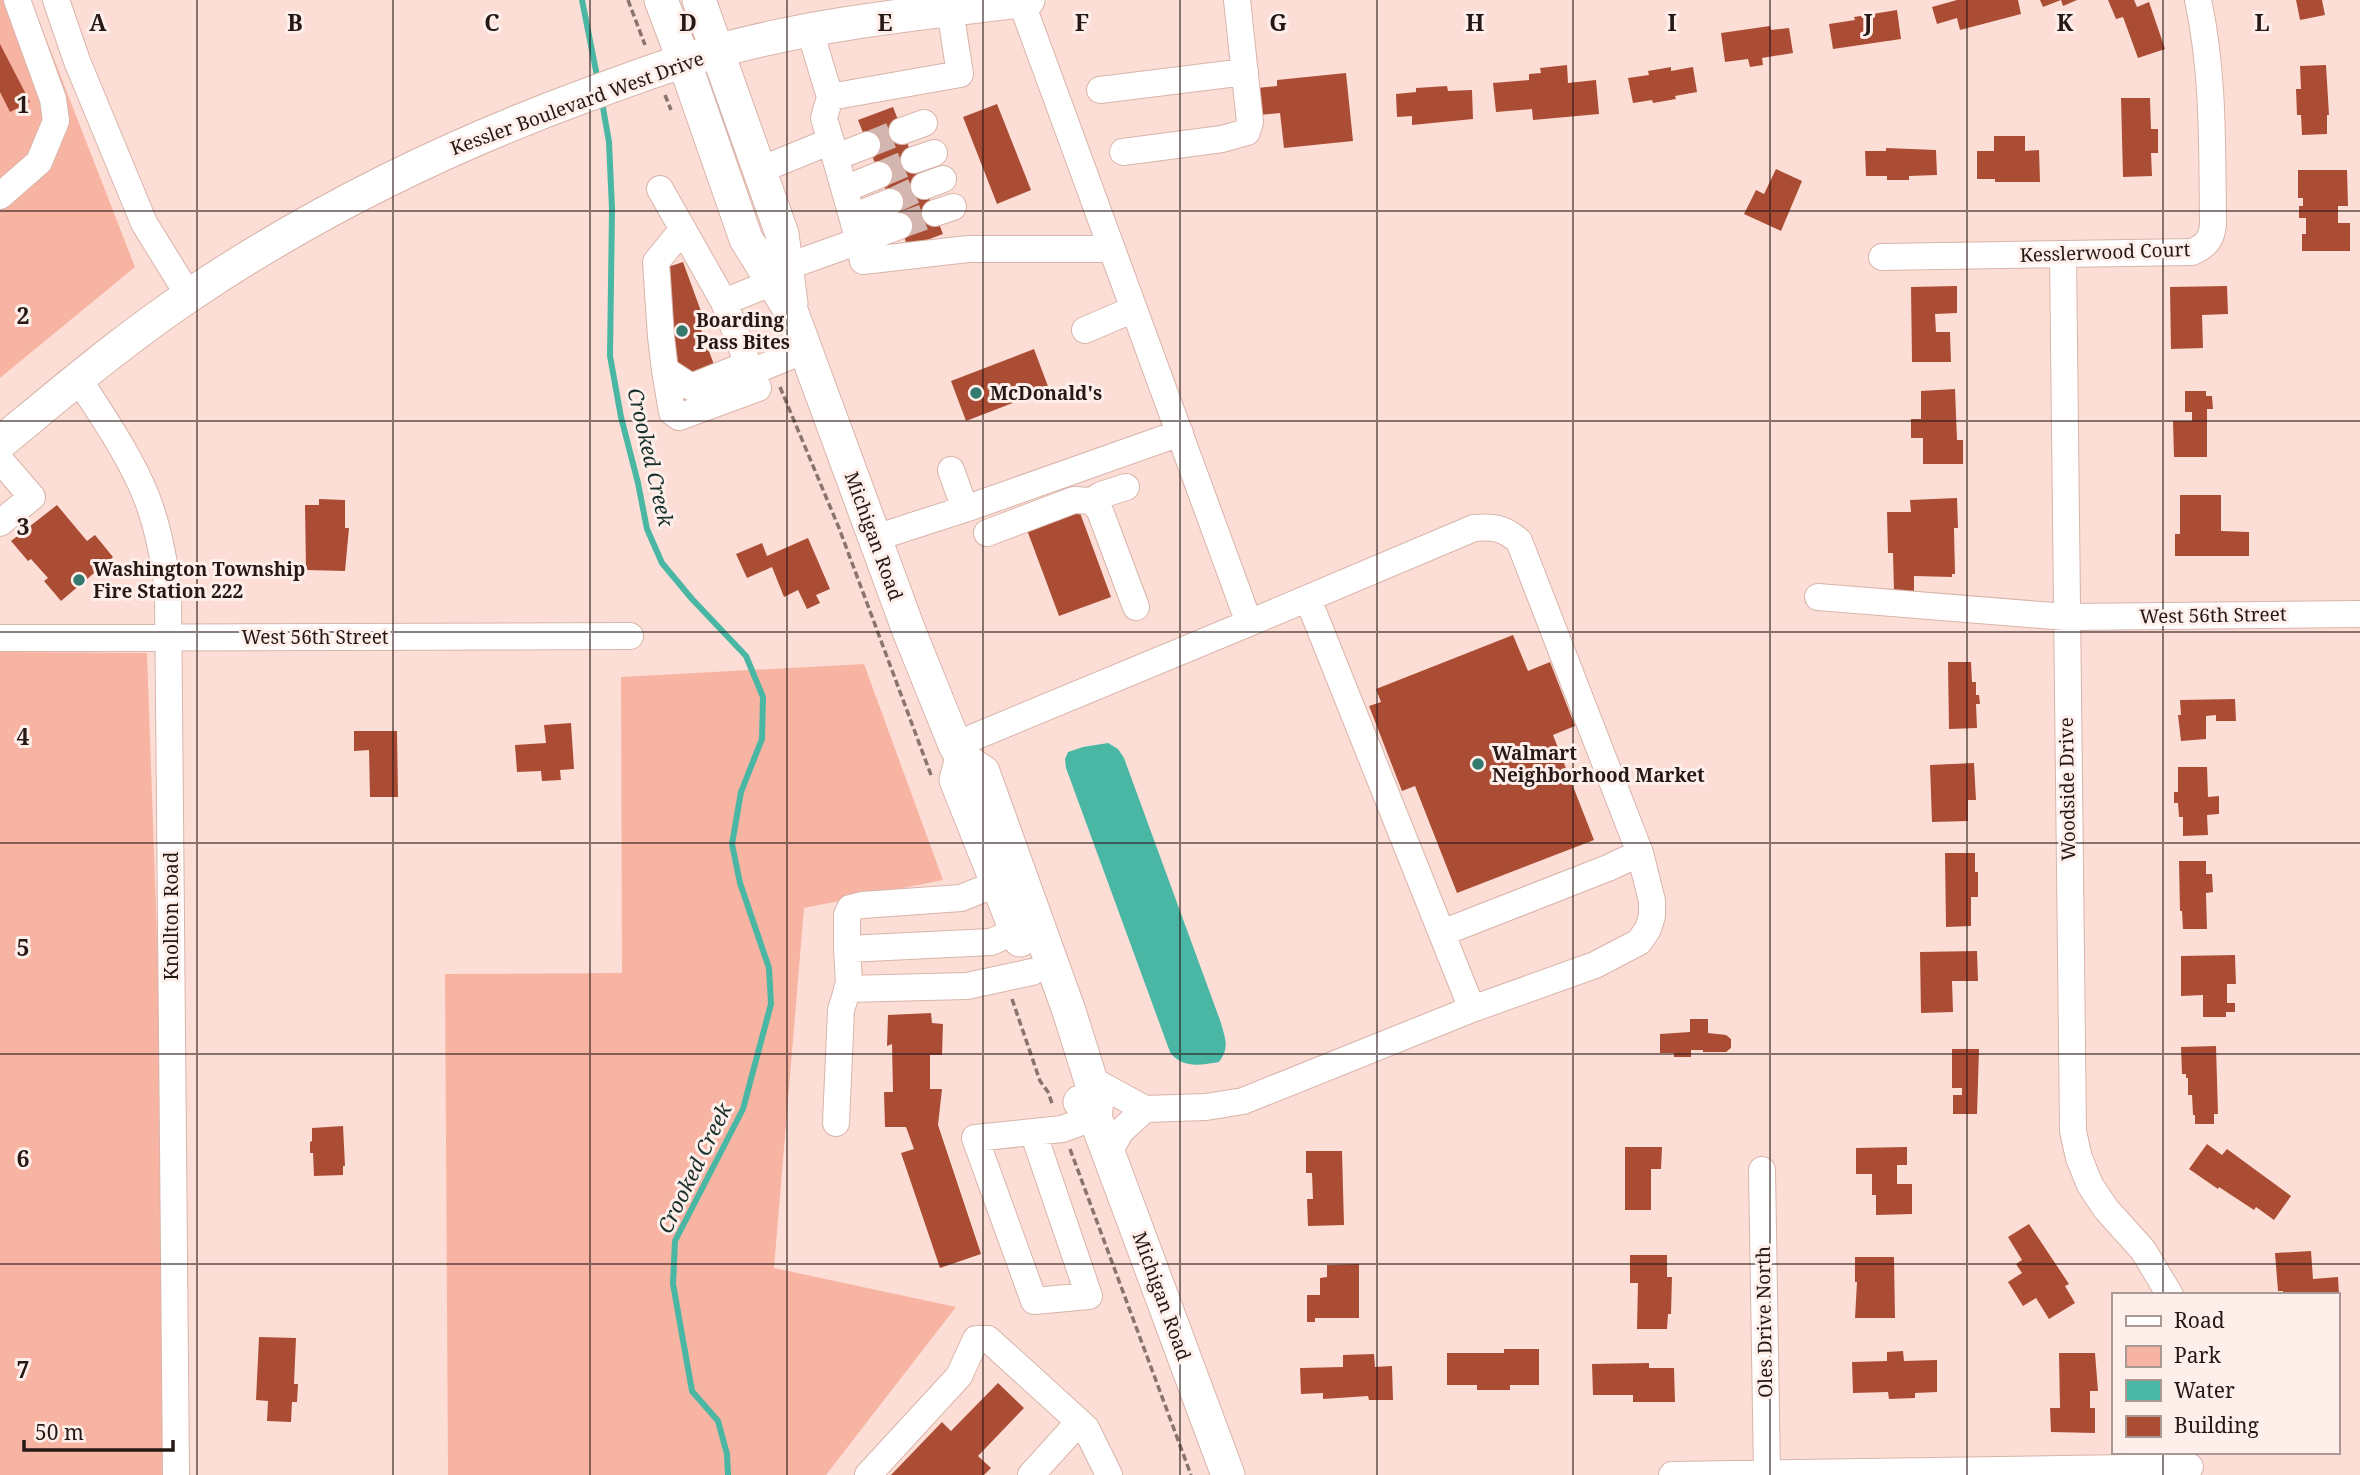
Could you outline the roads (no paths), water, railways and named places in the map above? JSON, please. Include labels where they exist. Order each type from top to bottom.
[{"type":"main road","name":"Michigan Road","points":[[661,0],[660,69],[746,239],[780,274]]},
{"type":"main road","name":"Michigan Road","points":[[699,0],[782,234],[780,274],[792,313],[875,538],[958,751],[956,780],[1017,931],[1018,975],[1080,1102],[1095,1117],[1228,1475]]},
{"type":"main road","name":"Kessler Boulevard West Drive","points":[[0,443],[78,378],[189,296],[259,251],[344,203],[442,153],[557,106],[660,69],[718,50],[810,31],[853,11],[950,10],[1028,0]]},
{"type":"main road","name":"Michigan Road","points":[[958,751],[983,772],[1069,1011],[1097,1100],[1095,1117]]},
{"type":"street","points":[[0,196],[39,162],[57,121],[53,99],[17,0]]},
{"type":"street","points":[[55,0],[77,61],[144,223],[189,296]]},
{"type":"street","points":[[1123,152],[1222,139],[1247,132],[1250,122],[1237,0]]},
{"type":"street","name":"Kesslerwood Court","points":[[1882,257],[2192,252],[2202,248],[2212,234],[2211,80],[2198,0]]},
{"type":"street","points":[[1021,1],[1249,623]]},
{"type":"street","points":[[830,97],[960,74],[950,10]]},
{"type":"street","points":[[810,31],[830,97],[824,118],[863,261],[968,249],[1112,249]]},
{"type":"street","points":[[1100,90],[1245,72]]},
{"type":"street","points":[[760,170],[833,149],[867,145]]},
{"type":"street","points":[[845,189],[879,175]]},
{"type":"street","points":[[660,189],[683,229],[724,302],[757,367],[758,388],[679,417],[672,412],[661,337],[656,262],[683,229]]},
{"type":"street","points":[[724,302],[780,274],[856,229],[890,202]]},
{"type":"street","points":[[856,229],[899,226]]},
{"type":"street","name":"Woodside Drive","points":[[2063,254],[2073,1131],[2079,1158],[2090,1185],[2106,1209],[2143,1250],[2168,1293]]},
{"type":"street","points":[[1085,330],[1134,309]]},
{"type":"street","points":[[757,367],[806,350]]},
{"type":"street","name":"Knollton Road","points":[[78,378],[115,435],[146,496],[157,533],[169,601],[176,1475]]},
{"type":"street","points":[[875,538],[1180,433]]},
{"type":"street","points":[[0,460],[32,497],[0,523]]},
{"type":"street","points":[[951,470],[965,509]]},
{"type":"street","points":[[987,533],[1074,500],[1092,501],[1101,495],[1126,487]]},
{"type":"street","points":[[1092,501],[1100,511],[1136,607]]},
{"type":"street","points":[[958,751],[1474,528],[1491,526],[1506,530],[1519,541],[1640,853],[1652,901],[1652,916],[1648,929],[1639,942],[1595,965],[1472,1009],[1243,1101],[1206,1107],[1145,1109],[1090,1079]]},
{"type":"street","name":"West 56th Street","points":[[1818,597],[2066,617],[2360,614]]},
{"type":"street","points":[[1308,599],[1472,1009]]},
{"type":"street","name":"West 56th Street","points":[[0,638],[630,635]]},
{"type":"street","points":[[1442,933],[1640,853]]},
{"type":"street","points":[[836,1123],[841,1010],[848,989],[850,908],[961,898],[998,883]]},
{"type":"street","points":[[848,949],[991,942],[1017,931]]},
{"type":"street","points":[[848,989],[967,986],[1018,975]]},
{"type":"street","points":[[1109,1153],[1120,1132],[1145,1109]]},
{"type":"street","points":[[1033,1132],[1089,1296],[1034,1301],[975,1138],[1033,1132],[1062,1129],[1095,1117]]},
{"type":"street","name":"Oles Drive North","points":[[1762,1170],[1767,1474]]},
{"type":"street","points":[[868,1475],[959,1376],[976,1339],[988,1339],[1086,1428],[1109,1475]]},
{"type":"street","points":[[1031,1475],[1079,1422]]},
{"type":"street","points":[[1672,1475],[2190,1465]]},
{"type":"water","points":[[1108,743],[1118,749],[1124,758],[1221,1023],[1226,1047],[1219,1062],[1199,1065],[1186,1063],[1170,1052],[1066,768],[1065,759],[1068,752]]},
{"type":"waterway","name":"Crooked Creek","points":[[582,0],[598,81]]},
{"type":"waterway","name":"Crooked Creek","points":[[602,102],[609,142],[612,209],[610,356],[647,529],[662,563],[746,656],[763,697],[762,739],[741,792],[732,844],[740,883],[769,968],[771,1004],[743,1109],[675,1241],[673,1284],[692,1391],[718,1421],[727,1454],[728,1475]]},
{"type":"tunnel","points":[[867,145],[902,131]]},
{"type":"tunnel","points":[[879,175],[914,160]]},
{"type":"tunnel","points":[[890,202],[924,186]]},
{"type":"tunnel","points":[[899,226],[935,213]]},
{"type":"place","name":"Boarding Pass Bites","points":[[682,331]]},
{"type":"place","name":"McDonald's","points":[[976,393]]},
{"type":"place","name":"Washington Township Fire Station 222","points":[[79,580]]},
{"type":"place","name":"Walmart Neighborhood Market","points":[[1478,764]]}]
